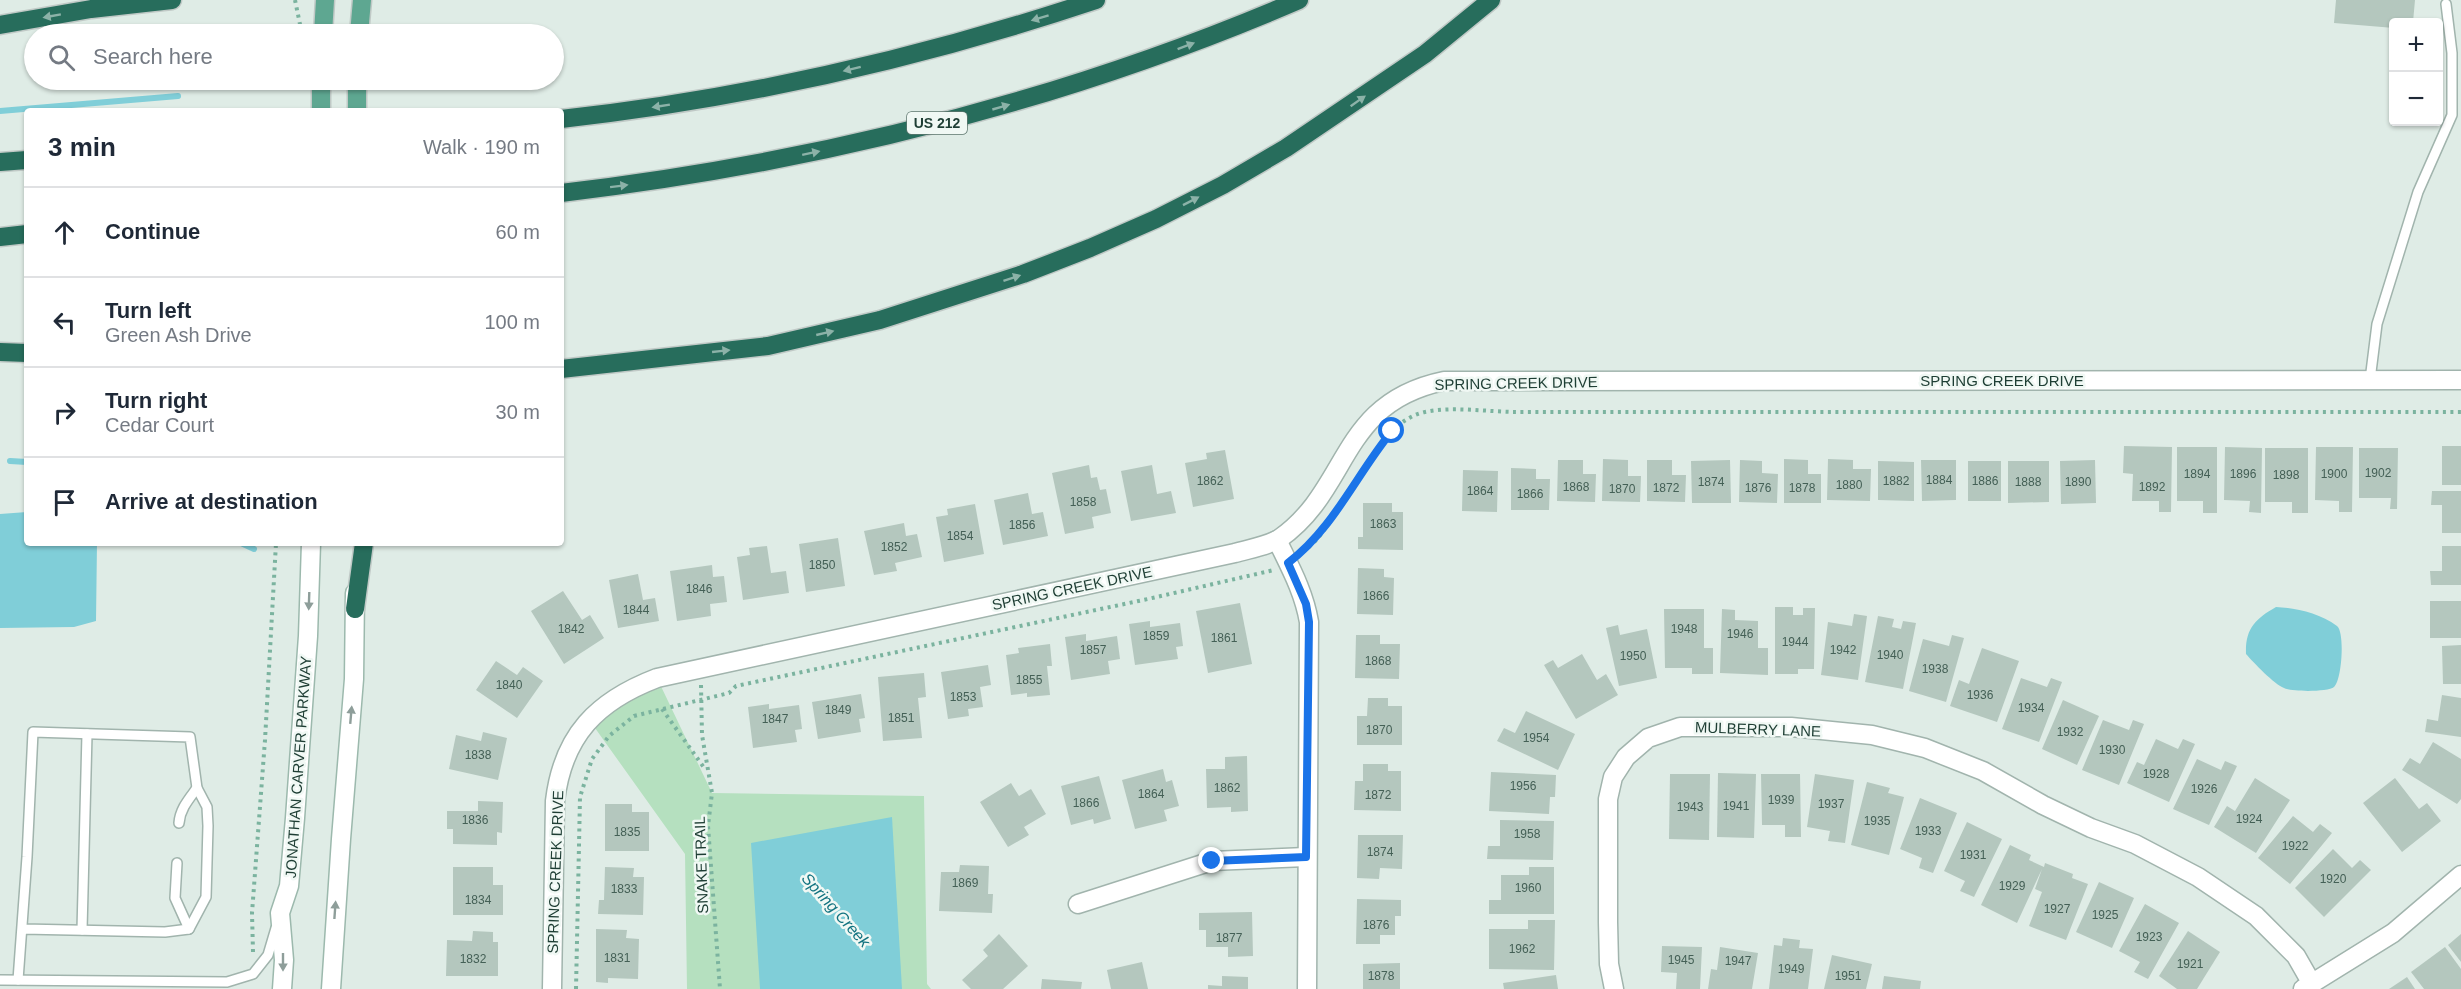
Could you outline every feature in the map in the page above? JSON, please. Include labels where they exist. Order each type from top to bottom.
[{"type":"highway","points":[[0,25],[91,9],[172,0]]},
{"type":"highway","points":[[564,119],[620,112],[801,81],[977,38],[1096,0]]},
{"type":"highway","name":"US 212","points":[[564,193],[714,172],[804,154],[996,109],[1168,53],[1299,0]]},
{"type":"highway","points":[[564,369],[768,346],[880,320],[1023,274],[1090,248],[1156,219],[1286,148],[1425,54],[1491,0]]},
{"type":"highway","points":[[0,162],[24,160]]},
{"type":"highway","points":[[0,237],[24,234]]},
{"type":"highway","points":[[0,352],[24,353]]},
{"type":"highway","points":[[564,360],[675,356]]},
{"type":"highway","points":[[355,609],[364,546]]},
{"type":"main road","points":[[324,24],[325,0]]},
{"type":"main road","points":[[360,24],[362,0]]},
{"type":"main road","points":[[321,90],[321,108]]},
{"type":"main road","points":[[357,90],[357,108]]},
{"type":"street","name":"SPRING CREEK DRIVE","points":[[552,989],[555,801],[558,779],[575,738],[606,703],[630,688],[657,678],[1235,553],[1277,540],[1297,524],[1318,497],[1357,436],[1372,417],[1393,399],[1420,386],[1444,381],[2461,380]]},
{"type":"street","points":[[1277,540],[1306,604],[1309,622],[1307,989]]},
{"type":"street","name":"JONATHAN CARVER PARKWAY","points":[[282,989],[284,960],[280,913],[289,886],[295,818],[307,647],[311,546]]},
{"type":"street","points":[[331,989],[354,679],[356,546]]},
{"type":"street","name":"MULBERRY LANE","points":[[1614,989],[1609,964],[1608,922],[1608,799],[1613,777],[1626,757],[1648,738],[1680,727],[1791,727],[1872,735],[1925,748],[1983,771],[2043,805],[2091,828],[2135,844],[2198,877],[2256,916],[2296,956],[2308,986]]},
{"type":"street","points":[[1078,904],[1212,861],[1306,857]]},
{"type":"street","points":[[2308,986],[2394,933],[2461,875]]},
{"type":"lane","points":[[2370,380],[2377,324],[2414,203],[2452,115],[2452,53],[2446,4]]},
{"type":"lane","points":[[18,980],[33,732],[190,736],[197,788],[207,807],[208,826],[206,897],[189,929]]},
{"type":"lane","points":[[82,930],[87,734]]},
{"type":"lane","points":[[179,823],[186,802],[197,788]]},
{"type":"lane","points":[[177,863],[175,898],[189,929]]},
{"type":"lane","points":[[0,980],[227,982],[253,974],[268,955],[280,913]]},
{"type":"lane","points":[[22,929],[165,932],[189,929]]},
{"type":"path","points":[[295,0],[296,11],[302,24]]},
{"type":"path","points":[[576,989],[580,797],[592,759],[609,736],[622,724],[634,716],[729,693],[736,686],[1269,572],[1288,563],[1307,549],[1346,500],[1369,459],[1392,431],[1423,412],[1445,410],[1517,412],[2461,412]]},
{"type":"path","points":[[253,974],[252,913],[266,740],[276,546]]},
{"type":"path","name":"SNAKE TRAIL","points":[[701,668],[702,735],[712,794],[708,826],[720,989]]},
{"type":"path","points":[[662,709],[707,773]]},
{"type":"green space","points":[[657,678],[712,793],[924,796],[927,984],[931,989],[687,989],[685,854],[590,721]]},
{"type":"water","points":[[24,512],[24,546],[97,546],[96,621],[74,627],[0,628],[0,514]]},
{"type":"water","points":[[2276,607],[2308,612],[2337,626],[2341,637],[2342,656],[2337,683],[2334,687],[2310,691],[2284,688],[2270,678],[2246,654],[2247,638],[2253,626],[2262,616]]},
{"type":"water","points":[[892,817],[902,989],[760,989],[751,843]]},
{"type":"building","points":[[2336,0],[2415,0],[2413,18],[2389,18],[2389,28],[2334,23]]},
{"type":"building","points":[[2124,446],[2172,447],[2171,512],[2159,512],[2159,501],[2132,501],[2133,474],[2123,473]]},
{"type":"building","points":[[2442,446],[2461,446],[2461,485],[2442,485]]},
{"type":"building","points":[[2177,447],[2217,447],[2217,513],[2203,513],[2203,501],[2177,501]]},
{"type":"building","points":[[2225,447],[2262,448],[2261,513],[2249,512],[2250,501],[2224,500]]},
{"type":"building","points":[[2316,447],[2353,447],[2352,512],[2339,512],[2339,501],[2315,500]]},
{"type":"building","points":[[2265,448],[2308,448],[2308,513],[2292,513],[2292,502],[2265,502]]},
{"type":"building","points":[[2359,448],[2398,448],[2397,509],[2390,509],[2391,498],[2359,498]]},
{"type":"building","points":[[1225,450],[1234,499],[1193,507],[1185,463],[1207,459],[1206,453]]},
{"type":"building","points":[[1603,459],[1628,460],[1628,476],[1641,476],[1640,502],[1602,501]]},
{"type":"building","points":[[1784,459],[1808,460],[1808,474],[1821,474],[1821,503],[1784,503]]},
{"type":"building","points":[[1828,459],[1853,460],[1853,469],[1871,469],[1870,501],[1827,500]]},
{"type":"building","points":[[1558,460],[1583,460],[1583,474],[1596,474],[1595,502],[1557,501]]},
{"type":"building","points":[[1647,460],[1672,460],[1672,475],[1686,475],[1685,502],[1647,501]]},
{"type":"building","points":[[1730,460],[1731,503],[1692,503],[1691,461]]},
{"type":"building","points":[[1740,460],[1762,461],[1762,473],[1778,474],[1777,503],[1739,502]]},
{"type":"building","points":[[1921,460],[1956,460],[1956,500],[1922,501]]},
{"type":"building","points":[[2095,460],[2096,503],[2061,504],[2060,461]]},
{"type":"building","points":[[1878,461],[1914,462],[1914,501],[1878,500]]},
{"type":"building","points":[[1968,461],[2001,461],[2001,501],[1968,501]]},
{"type":"building","points":[[2008,461],[2049,461],[2049,502],[2008,503]]},
{"type":"building","points":[[1089,465],[1091,478],[1097,477],[1100,490],[1106,489],[1111,513],[1092,517],[1094,528],[1065,534],[1052,473]]},
{"type":"building","points":[[1152,465],[1157,494],[1171,491],[1176,513],[1131,521],[1121,471]]},
{"type":"building","points":[[1511,468],[1536,469],[1536,479],[1550,479],[1549,510],[1511,510]]},
{"type":"building","points":[[1463,470],[1498,471],[1497,512],[1462,511]]},
{"type":"building","points":[[2432,491],[2461,491],[2461,533],[2442,533],[2442,505],[2431,505]]},
{"type":"building","points":[[1028,493],[1032,514],[1043,512],[1048,536],[1003,545],[994,500]]},
{"type":"building","points":[[1363,503],[1392,503],[1392,512],[1403,512],[1403,550],[1358,549],[1358,537],[1363,537]]},
{"type":"building","points":[[975,504],[984,554],[944,562],[936,517],[948,515],[947,509]]},
{"type":"building","points":[[904,523],[906,536],[917,534],[922,557],[895,563],[897,571],[874,575],[864,531]]},
{"type":"building","points":[[838,538],[845,586],[806,592],[799,544]]},
{"type":"building","points":[[767,546],[771,573],[786,571],[789,593],[743,600],[737,557],[750,555],[749,548]]},
{"type":"building","points":[[2442,546],[2461,546],[2461,585],[2431,585],[2430,571],[2442,571]]},
{"type":"building","points":[[712,565],[713,577],[724,576],[727,602],[710,604],[711,616],[677,621],[670,571]]},
{"type":"building","points":[[1358,568],[1384,569],[1384,577],[1394,578],[1393,615],[1357,614]]},
{"type":"building","points":[[638,574],[643,600],[655,598],[659,621],[618,628],[609,580]]},
{"type":"building","points":[[563,591],[582,620],[590,615],[604,638],[564,664],[531,611]]},
{"type":"building","points":[[2430,601],[2461,601],[2461,638],[2430,638]]},
{"type":"building","points":[[1240,603],[1252,664],[1208,673],[1196,611]]},
{"type":"building","points":[[1775,607],[1793,607],[1793,615],[1803,615],[1803,608],[1815,608],[1814,669],[1798,669],[1798,674],[1775,674]]},
{"type":"building","points":[[1664,609],[1704,609],[1704,648],[1713,648],[1713,674],[1692,674],[1692,668],[1665,668]]},
{"type":"building","points":[[1722,609],[1735,610],[1735,620],[1758,621],[1758,648],[1768,648],[1768,675],[1720,673]]},
{"type":"building","points":[[1854,614],[1867,616],[1858,680],[1821,675],[1828,622],[1852,626]]},
{"type":"building","points":[[1878,616],[1894,619],[1892,627],[1901,629],[1903,621],[1916,623],[1903,689],[1865,682]]},
{"type":"building","points":[[1150,621],[1150,627],[1180,623],[1183,646],[1176,647],[1178,659],[1135,665],[1129,624]]},
{"type":"building","points":[[1618,625],[1620,635],[1647,629],[1657,678],[1619,686],[1606,628]]},
{"type":"building","points":[[1086,634],[1086,641],[1117,636],[1120,659],[1108,661],[1110,674],[1071,680],[1065,637]]},
{"type":"building","points":[[1356,635],[1380,635],[1380,644],[1400,644],[1399,679],[1355,678]]},
{"type":"building","points":[[1952,635],[1964,638],[1946,702],[1909,691],[1923,639],[1949,646]]},
{"type":"building","points":[[1050,644],[1052,666],[1047,666],[1050,695],[1027,697],[1027,693],[1011,695],[1006,655],[1019,653],[1018,648]]},
{"type":"building","points":[[2461,645],[2461,684],[2443,684],[2442,646]]},
{"type":"building","points":[[1982,648],[2019,661],[1997,722],[1950,706],[1959,680],[1969,684]]},
{"type":"building","points":[[1582,654],[1597,680],[1606,674],[1618,695],[1576,719],[1544,665],[1553,660],[1558,668]]},
{"type":"building","points":[[496,661],[517,675],[523,667],[543,681],[517,718],[476,690]]},
{"type":"building","points":[[988,665],[991,685],[980,687],[983,707],[968,709],[969,716],[948,719],[941,672]]},
{"type":"building","points":[[924,673],[926,697],[918,698],[922,738],[883,741],[878,677]]},
{"type":"building","points":[[2021,678],[2047,687],[2051,678],[2062,682],[2039,742],[2002,729]]},
{"type":"building","points":[[861,694],[865,718],[859,719],[861,732],[818,739],[812,702]]},
{"type":"building","points":[[2442,695],[2461,698],[2461,737],[2425,732],[2427,719],[2438,721]]},
{"type":"building","points":[[1368,698],[1388,698],[1388,706],[1402,706],[1402,745],[1357,745],[1357,716],[1367,716]]},
{"type":"building","points":[[2063,700],[2099,716],[2077,765],[2042,749]]},
{"type":"building","points":[[769,704],[769,709],[799,705],[802,729],[795,730],[797,742],[753,748],[748,707]]},
{"type":"building","points":[[1526,711],[1575,734],[1558,770],[1497,741],[1504,728],[1515,733]]},
{"type":"building","points":[[2103,720],[2129,730],[2133,720],[2144,724],[2119,785],[2082,770]]},
{"type":"building","points":[[483,732],[507,738],[498,780],[449,769],[456,735],[481,741]]},
{"type":"building","points":[[2156,739],[2178,749],[2183,739],[2195,744],[2169,802],[2127,783],[2137,762],[2144,765]]},
{"type":"building","points":[[2433,742],[2461,759],[2461,799],[2457,804],[2402,770],[2410,758],[2420,764]]},
{"type":"building","points":[[1247,756],[1248,811],[1231,812],[1231,807],[1207,808],[1206,769],[1225,769],[1225,757]]},
{"type":"building","points":[[2197,759],[2221,770],[2225,761],[2237,766],[2209,825],[2173,809]]},
{"type":"building","points":[[1363,764],[1388,764],[1388,771],[1401,771],[1401,811],[1354,810],[1355,781],[1363,781]]},
{"type":"building","points":[[1163,769],[1166,782],[1172,780],[1179,806],[1164,810],[1167,821],[1135,829],[1122,780]]},
{"type":"building","points":[[1491,772],[1556,775],[1555,797],[1550,797],[1549,814],[1489,811]]},
{"type":"building","points":[[1718,773],[1756,774],[1754,838],[1717,837]]},
{"type":"building","points":[[1670,774],[1710,774],[1709,840],[1669,839]]},
{"type":"building","points":[[1761,774],[1800,774],[1801,837],[1785,837],[1785,825],[1762,825]]},
{"type":"building","points":[[1815,774],[1854,780],[1845,843],[1828,841],[1830,831],[1807,827]]},
{"type":"building","points":[[1099,776],[1111,819],[1094,824],[1093,819],[1071,825],[1061,786]]},
{"type":"building","points":[[2255,778],[2290,800],[2256,853],[2214,827],[2227,806],[2235,811]]},
{"type":"building","points":[[2395,778],[2419,809],[2427,803],[2441,821],[2402,852],[2363,803]]},
{"type":"building","points":[[1867,782],[1890,788],[1888,793],[1904,797],[1889,855],[1851,845]]},
{"type":"building","points":[[1011,783],[1019,796],[1031,789],[1046,814],[1024,827],[1029,835],[1008,847],[980,802]]},
{"type":"building","points":[[1920,798],[1957,813],[1933,873],[1919,868],[1922,858],[1900,849]]},
{"type":"building","points":[[478,801],[503,802],[502,833],[497,832],[497,845],[453,844],[453,829],[447,829],[447,811],[478,811]]},
{"type":"building","points":[[605,804],[632,804],[632,812],[649,812],[649,851],[605,851]]},
{"type":"building","points":[[2293,816],[2313,832],[2320,824],[2332,833],[2290,884],[2258,858]]},
{"type":"building","points":[[1500,820],[1554,821],[1553,860],[1487,859],[1488,846],[1500,846]]},
{"type":"building","points":[[1967,822],[2002,839],[1974,897],[1960,891],[1965,881],[1944,871]]},
{"type":"building","points":[[1358,835],[1403,835],[1402,869],[1380,868],[1379,879],[1357,878]]},
{"type":"building","points":[[2010,845],[2031,855],[2029,860],[2044,867],[2045,863],[2073,874],[2072,878],[2088,884],[2066,940],[2029,926],[2042,892],[2035,889],[2042,869],[2017,923],[1981,905]]},
{"type":"building","points":[[2333,849],[2352,868],[2360,860],[2371,870],[2324,917],[2295,888]]},
{"type":"building","points":[[960,865],[989,866],[988,894],[993,894],[992,913],[939,911],[941,872],[959,872]]},
{"type":"building","points":[[453,867],[493,867],[493,885],[503,885],[503,915],[453,915]]},
{"type":"building","points":[[605,867],[634,868],[633,877],[644,877],[643,915],[598,914],[599,900],[604,900]]},
{"type":"building","points":[[1529,867],[1554,867],[1554,914],[1489,914],[1489,900],[1501,900],[1501,875],[1529,875]]},
{"type":"building","points":[[2099,882],[2134,898],[2112,948],[2076,932]]},
{"type":"building","points":[[1357,899],[1401,900],[1401,916],[1395,916],[1395,935],[1380,935],[1380,944],[1356,944]]},
{"type":"building","points":[[2145,904],[2179,923],[2148,979],[2134,972],[2140,962],[2119,951]]},
{"type":"building","points":[[1252,912],[1253,956],[1228,957],[1228,947],[1206,947],[1206,930],[1199,930],[1199,913]]},
{"type":"building","points":[[1528,920],[1555,920],[1554,970],[1489,969],[1489,929],[1528,929]]},
{"type":"building","points":[[596,929],[627,930],[626,938],[639,939],[638,979],[608,978],[608,983],[596,982]]},
{"type":"building","points":[[473,931],[493,932],[493,942],[498,942],[498,976],[446,976],[447,940],[472,941]]},
{"type":"building","points":[[2188,931],[2220,952],[2197,989],[2177,989],[2159,976]]},
{"type":"building","points":[[999,934],[1028,966],[1003,989],[971,989],[962,980],[988,956],[983,950]]},
{"type":"building","points":[[2461,934],[2461,962],[2448,945]]},
{"type":"building","points":[[1783,938],[1800,940],[1799,948],[1813,949],[1808,989],[1769,989],[1774,945],[1782,946]]},
{"type":"building","points":[[1662,946],[1702,947],[1700,989],[1676,989],[1677,973],[1661,972]]},
{"type":"building","points":[[1720,947],[1758,953],[1752,989],[1708,989],[1711,969],[1717,970]]},
{"type":"building","points":[[2445,947],[2461,969],[2461,989],[2424,989],[2411,972]]},
{"type":"building","points":[[1832,955],[1872,964],[1866,989],[1824,989]]},
{"type":"building","points":[[1142,962],[1148,989],[1111,989],[1107,970]]},
{"type":"building","points":[[1400,963],[1400,989],[1363,989],[1363,964]]},
{"type":"building","points":[[1556,975],[1558,989],[1504,989],[1503,983]]},
{"type":"building","points":[[1222,976],[1248,977],[1248,989],[1208,989],[1208,985],[1222,986]]},
{"type":"building","points":[[1884,976],[1921,981],[1920,989],[1882,989]]},
{"type":"building","points":[[2407,977],[2415,989],[2389,989]]},
{"type":"building","points":[[1042,979],[1082,982],[1081,989],[1041,989]]},
{"type":"waterway","points":[[36,108],[178,96]]},
{"type":"waterway","points":[[0,111],[24,109]]},
{"type":"waterway","name":"Spring Creek","points":[[10,461],[24,462]]},
{"type":"waterway","name":"Spring Creek","points":[[248,546],[254,549]]},
{"type":"route","points":[[1212,861],[1306,857],[1309,622],[1306,604],[1288,563],[1307,549],[1327,525],[1346,500],[1369,459],[1392,431]]}]
